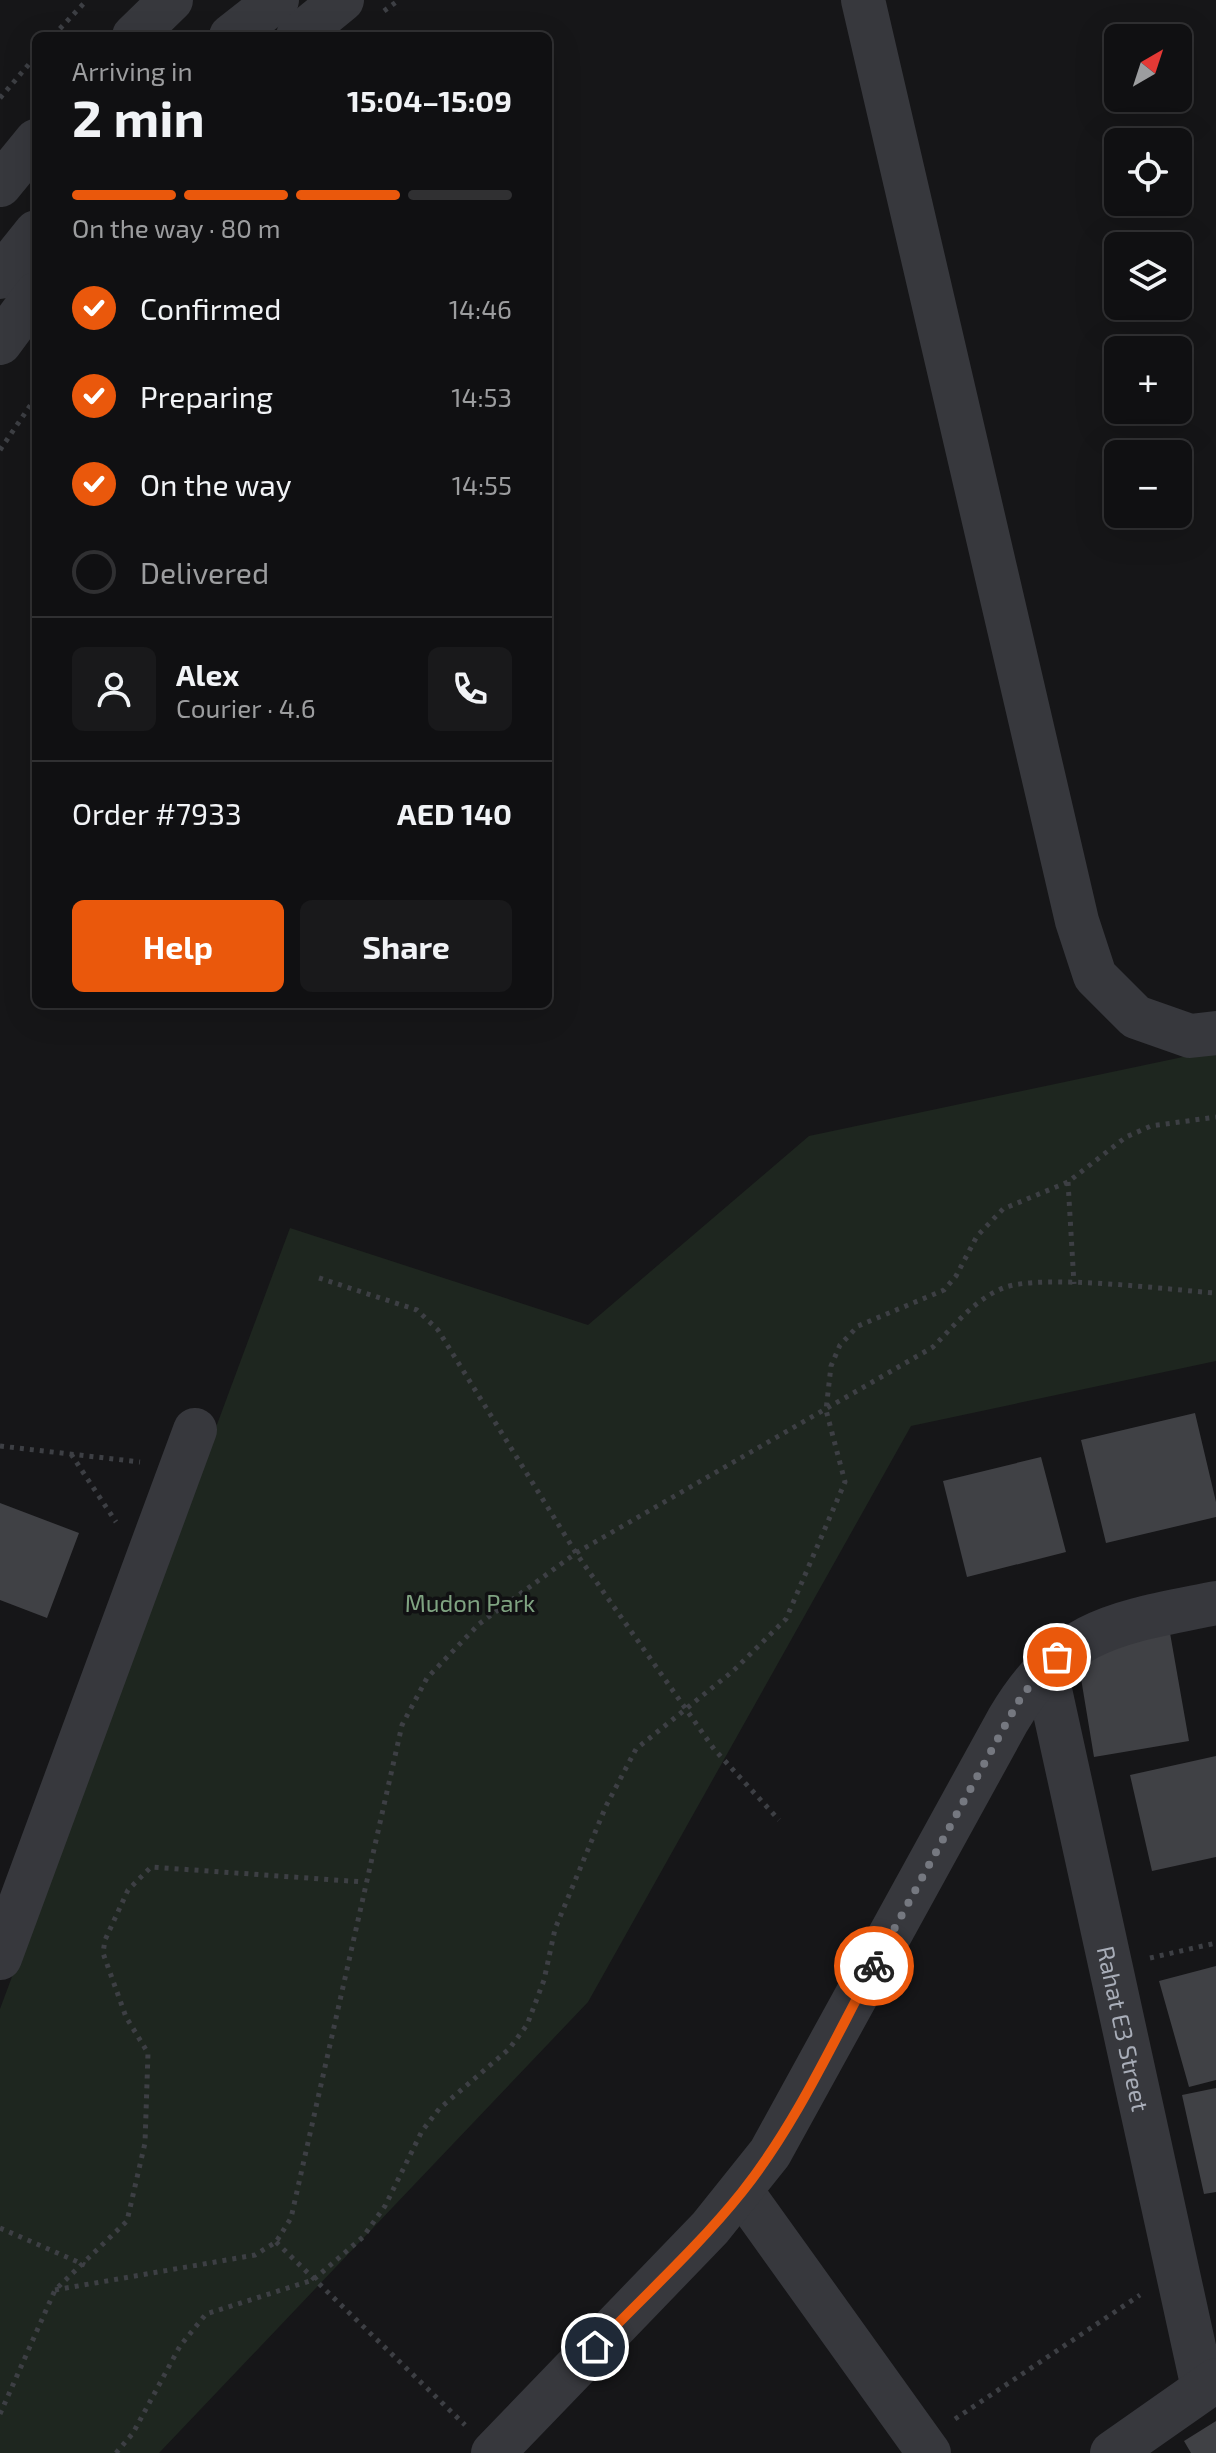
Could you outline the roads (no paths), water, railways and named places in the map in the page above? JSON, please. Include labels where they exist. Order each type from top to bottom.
[{"type":"street","points":[[138,32],[171,0]]},
{"type":"street","points":[[236,32],[277,0]]},
{"type":"street","points":[[303,32],[342,0]]},
{"type":"street","points":[[863,0],[1077,921],[1095,976],[1136,1017],[1190,1036],[1216,1033]]},
{"type":"street","points":[[0,185],[32,146]]},
{"type":"street","points":[[0,277],[32,237]]},
{"type":"street","points":[[0,343],[32,299]]},
{"type":"street","points":[[0,1958],[147,1568],[188,1449]]},
{"type":"street","points":[[493,2453],[742,2192],[795,2112],[1008,1720],[1045,1667],[1099,1630],[1216,1603]]},
{"type":"street","name":"Rahat E3 Street","points":[[1045,1667],[1177,2271],[1210,2384],[1112,2453]]},
{"type":"street","points":[[742,2192],[925,2447]]},
{"type":"park label","name":"Mudon Park","points":[[470,1602]]}]
